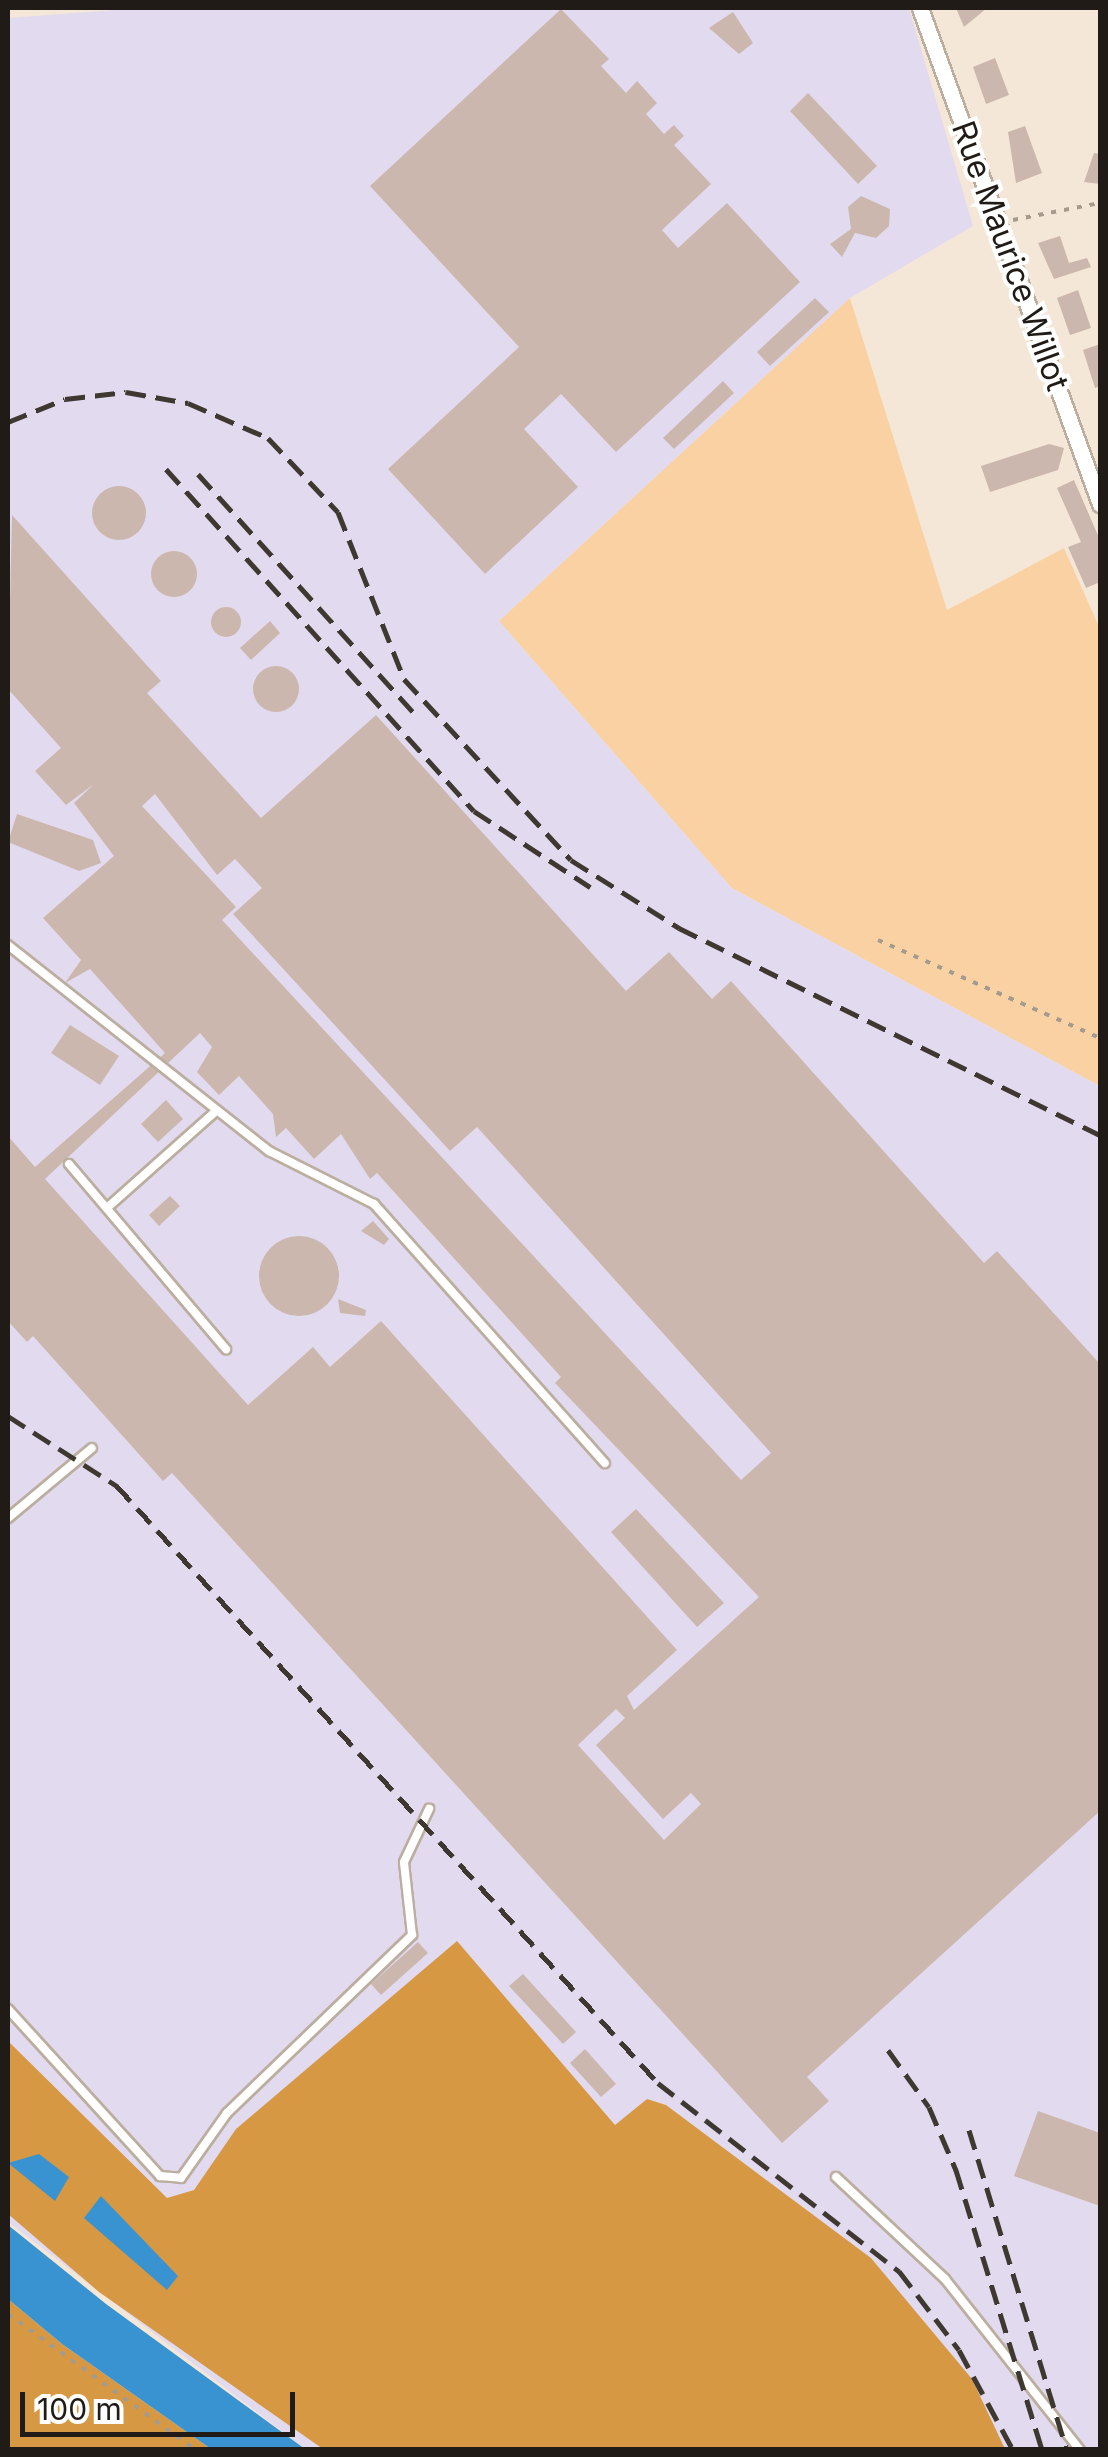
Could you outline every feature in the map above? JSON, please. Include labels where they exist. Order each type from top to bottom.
[{"type":"street","name":"Rue Maurice Willot","points":[[920,8],[1094,466],[1100,504]]},
{"type":"lane","points":[[8,945],[215,1112],[374,1204],[605,1463]]},
{"type":"lane","points":[[108,1207],[215,1112]]},
{"type":"lane","points":[[69,1164],[226,1349]]},
{"type":"lane","points":[[8,1518],[92,1448]]},
{"type":"lane","points":[[8,2009],[160,2176],[181,2178],[227,2113],[412,1935],[404,1862],[429,1808]]},
{"type":"lane","points":[[836,2177],[945,2279],[1080,2450]]},
{"type":"path","points":[[1000,226],[1050,206],[1100,204]]},
{"type":"path","points":[[878,940],[1100,1038]]},
{"type":"path","points":[[8,2314],[196,2450]]},
{"type":"shaded area","points":[[141,8],[909,8],[973,226],[850,298],[499,621],[732,888],[1100,1086],[1100,2449],[305,2449],[8,2222],[8,18]]},
{"type":"shaded area","points":[[850,298],[947,610],[1064,548],[1100,629],[1100,1086],[732,888],[499,621]]},
{"type":"shaded area","points":[[457,1941],[615,2125],[647,2099],[666,2105],[871,2258],[972,2379],[1005,2449],[323,2449],[99,2292],[8,2214],[8,2041],[167,2198],[194,2190],[236,2129]]},
{"type":"shaded area","points":[[8,2299],[62,2344],[211,2449],[8,2449]]},
{"type":"water","points":[[39,2154],[69,2177],[55,2201],[8,2163]]},
{"type":"water","points":[[101,2196],[178,2276],[167,2290],[84,2218]]},
{"type":"water","points":[[8,2225],[106,2304],[305,2449],[211,2449],[62,2344],[8,2299]]},
{"type":"building","points":[[956,8],[987,8],[964,27]]},
{"type":"building","points":[[561,9],[609,59],[601,66],[626,93],[637,81],[657,103],[646,114],[664,134],[674,125],[684,136],[674,145],[711,184],[662,230],[678,248],[727,203],[800,282],[616,452],[561,394],[524,429],[578,487],[485,574],[388,469],[519,347],[370,186]]},
{"type":"building","points":[[733,12],[753,43],[739,54],[709,28]]},
{"type":"building","points":[[995,58],[1009,95],[986,104],[973,67]]},
{"type":"building","points":[[808,93],[877,166],[858,184],[790,111]]},
{"type":"building","points":[[1025,126],[1042,173],[1016,183],[1008,132]]},
{"type":"building","points":[[1094,153],[1100,154],[1100,184],[1084,182]]},
{"type":"building","points":[[861,196],[890,209],[889,226],[876,238],[855,233],[842,257],[830,244],[851,229],[848,207]]},
{"type":"building","points":[[1060,236],[1069,263],[1087,258],[1091,267],[1054,279],[1038,243]]},
{"type":"building","points":[[1078,290],[1091,328],[1070,335],[1057,298]]},
{"type":"building","points":[[815,298],[829,312],[770,366],[757,352]]},
{"type":"building","points":[[1100,344],[1100,386],[1095,388],[1083,350]]},
{"type":"building","points":[[723,381],[734,393],[674,449],[663,438]]},
{"type":"building","points":[[1049,444],[1064,448],[1058,470],[990,492],[981,466]]},
{"type":"building","points":[[1074,480],[1100,540],[1100,582],[1086,588],[1068,547],[1081,542],[1057,488]]},
{"type":"building","points":[[119,486],[138,494],[146,513],[138,532],[119,540],[100,532],[92,513],[100,494]]},
{"type":"building","points":[[12,515],[161,681],[147,693],[261,818],[376,715],[626,991],[669,952],[712,999],[731,981],[984,1263],[997,1251],[1100,1364],[1100,1811],[807,2077],[829,2101],[782,2143],[172,1473],[163,1481],[33,1336],[27,1342],[8,1321],[8,1136],[35,1167],[165,1053],[90,969],[65,983],[81,960],[43,918],[114,856],[74,803],[94,784],[66,805],[35,771],[61,748],[8,689]],"holes":[[[155,794],[217,875],[235,859],[262,888],[233,914],[450,1151],[477,1127],[771,1453],[741,1480],[222,920],[236,907],[142,806]],[[200,1033],[212,1047],[197,1072],[219,1095],[239,1076],[273,1114],[276,1137],[286,1128],[314,1159],[341,1134],[370,1179],[377,1173],[561,1377],[555,1383],[759,1597],[634,1710],[627,1696],[677,1650],[381,1321],[330,1367],[313,1347],[248,1405],[45,1179]],[[616,1709],[625,1718],[596,1745],[663,1819],[691,1793],[701,1804],[664,1840],[578,1745]]]},
{"type":"building","points":[[174,551],[190,558],[197,574],[190,590],[174,597],[158,590],[151,574],[158,558]]},
{"type":"building","points":[[226,607],[237,611],[241,622],[237,633],[226,637],[215,633],[211,622],[215,611]]},
{"type":"building","points":[[270,621],[280,633],[251,660],[240,648]]},
{"type":"building","points":[[276,666],[292,673],[299,689],[292,705],[276,712],[260,705],[253,689],[260,673]]},
{"type":"building","points":[[17,814],[93,840],[101,863],[79,871],[8,842]]},
{"type":"building","points":[[70,1025],[119,1056],[100,1085],[51,1053]]},
{"type":"building","points":[[166,1100],[183,1119],[158,1142],[141,1124]]},
{"type":"building","points":[[170,1196],[180,1206],[159,1226],[149,1215]]},
{"type":"building","points":[[373,1221],[389,1239],[384,1245],[361,1231]]},
{"type":"building","points":[[299,1236],[314,1239],[327,1248],[336,1261],[336,1291],[327,1304],[314,1313],[299,1316],[284,1313],[271,1304],[262,1291],[259,1276],[262,1261],[271,1248],[284,1239]]},
{"type":"building","points":[[338,1299],[366,1310],[365,1316],[340,1313]]},
{"type":"building","points":[[636,1509],[724,1603],[697,1627],[611,1532]]},
{"type":"building","points":[[418,1942],[428,1953],[381,1995],[371,1984]]},
{"type":"building","points":[[523,1974],[576,2032],[563,2044],[509,1986]]},
{"type":"building","points":[[585,2049],[616,2084],[601,2097],[570,2063]]},
{"type":"building","points":[[1038,2111],[1100,2133],[1100,2206],[1014,2176]]},
{"type":"railway","points":[[8,422],[65,399],[126,392],[188,403],[268,438],[338,512],[404,679],[571,860],[679,928],[1100,1135]]},
{"type":"railway","points":[[166,469],[474,811],[590,887]]},
{"type":"railway","points":[[198,474],[413,712]]},
{"type":"railway","points":[[8,1416],[117,1486],[658,2083],[899,2271],[959,2350],[1013,2450]]},
{"type":"railway","points":[[888,2050],[929,2107],[956,2170],[1042,2450]]},
{"type":"railway","points":[[969,2130],[1067,2450]]}]
